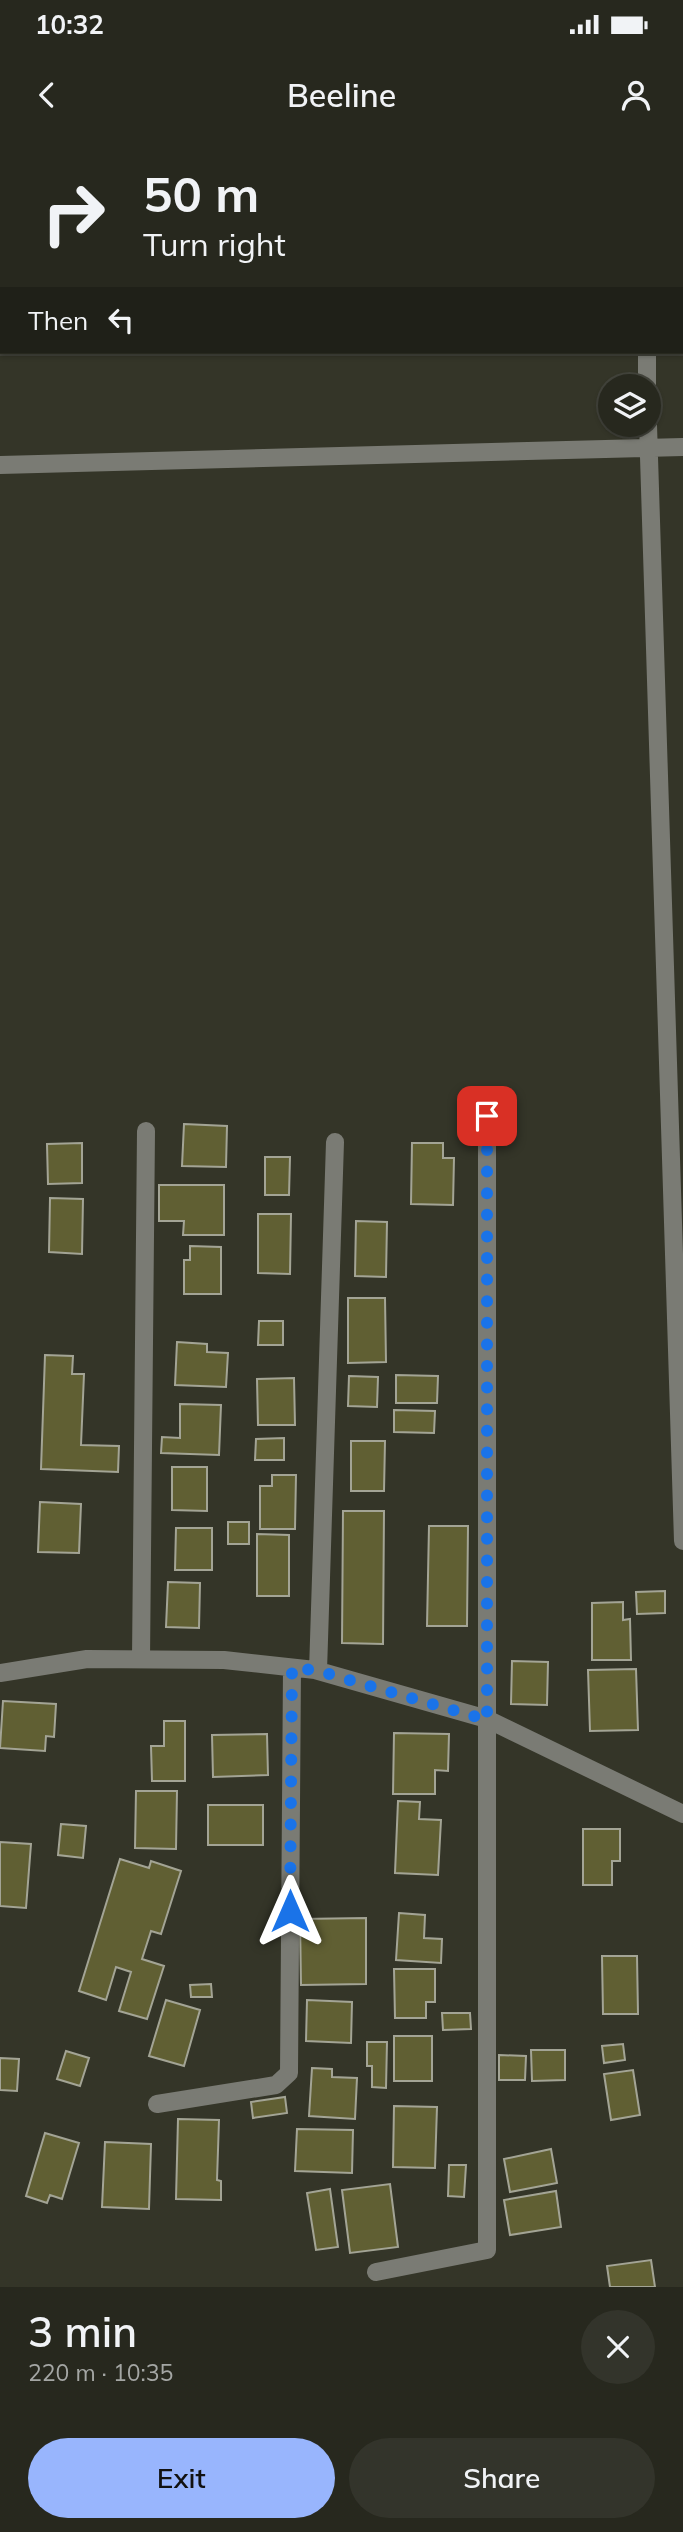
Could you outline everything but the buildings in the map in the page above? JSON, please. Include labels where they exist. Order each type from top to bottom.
[{"type":"street","points":[[647,354],[647,374]]},
{"type":"street","points":[[648,437],[683,1541]]},
{"type":"street","points":[[0,465],[683,447]]},
{"type":"street","points":[[376,2272],[487,2250],[487,1116]]},
{"type":"street","points":[[141,1660],[146,1131]]},
{"type":"street","points":[[318,1671],[335,1142]]},
{"type":"street","points":[[0,1673],[87,1659],[224,1660],[318,1671],[487,1720],[683,1814]]},
{"type":"street","points":[[157,2104],[276,2085],[289,2073],[292,1668]]},
{"type":"route","points":[[290,1911],[292,1668],[315,1670],[487,1720],[487,1116]]}]
